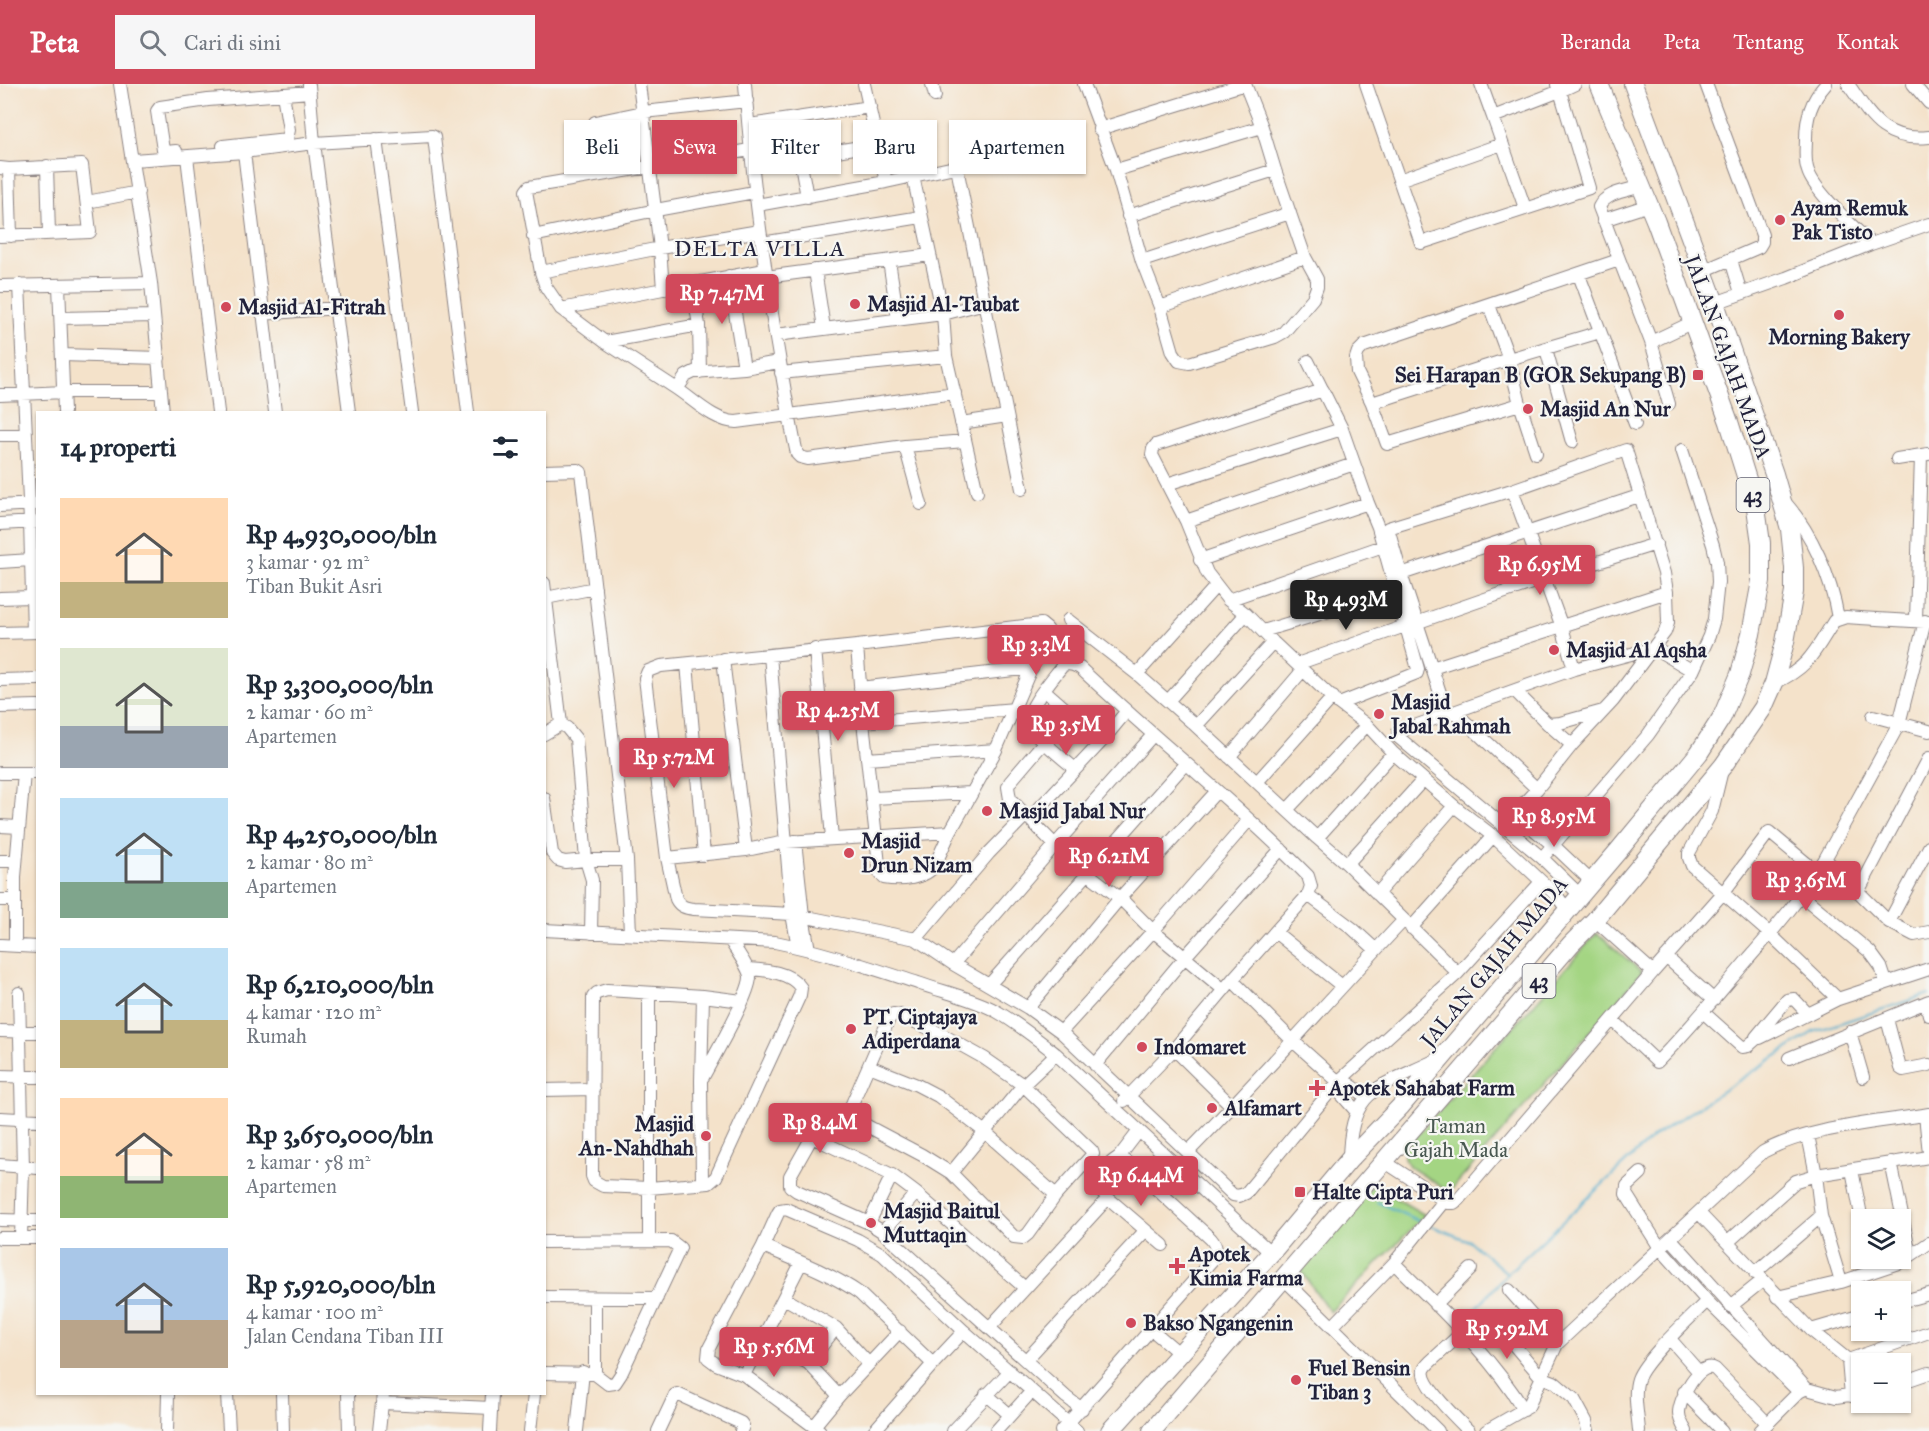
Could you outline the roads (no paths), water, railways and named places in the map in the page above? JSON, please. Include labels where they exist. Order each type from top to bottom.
[{"type":"highway","name":"JALAN GAJAH MADA","points":[[1110,1431],[1271,1252],[1349,1160],[1401,1106],[1443,1057],[1562,903],[1580,887],[1700,753],[1722,717],[1745,661],[1761,581],[1761,543],[1753,496],[1693,322],[1642,186],[1599,84]]},
{"type":"highway","name":"JALAN GAJAH MADA","points":[[1154,1429],[1571,944],[1595,920],[1723,766],[1763,708],[1774,683],[1785,642],[1794,592],[1790,529],[1715,303],[1634,84]]},
{"type":"highway","points":[[1401,1106],[1419,1120]]},
{"type":"highway","points":[[1132,1407],[1154,1429]]},
{"type":"street","points":[[120,84],[151,283],[163,411]]},
{"type":"street","points":[[639,84],[656,210],[663,289]]},
{"type":"street","points":[[745,84],[749,138]]},
{"type":"street","points":[[864,84],[873,120]]},
{"type":"street","points":[[1084,84],[1100,129],[1116,170],[1142,261],[1175,357],[1184,363],[1275,337],[1284,332],[1313,298],[1317,279],[1305,257],[1262,127],[1245,84],[1100,129]]},
{"type":"street","points":[[1366,84],[1421,243],[1589,188],[1558,88]]},
{"type":"street","points":[[1482,84],[1526,208]]},
{"type":"street","points":[[1493,117],[1558,88],[1575,84]]},
{"type":"street","points":[[1703,271],[1759,247],[1762,242],[1762,235],[1706,84]]},
{"type":"street","points":[[1826,84],[1816,95],[1809,112],[1806,127],[1808,172],[1833,206],[1871,244]]},
{"type":"street","points":[[1848,84],[1876,122],[1889,131],[1902,137],[1929,136]]},
{"type":"street","points":[[1913,84],[1929,103]]},
{"type":"street","points":[[284,94],[289,130],[287,139],[166,152],[163,150],[157,111],[160,107],[208,100],[284,94],[309,88],[314,143],[350,411]]},
{"type":"street","points":[[605,120],[643,112],[747,101]]},
{"type":"street","points":[[793,120],[870,107]]},
{"type":"street","points":[[1116,170],[1262,127]]},
{"type":"street","points":[[133,160],[244,152],[314,143],[429,135],[434,138],[468,411]]},
{"type":"street","points":[[376,139],[412,411]]},
{"type":"street","points":[[1399,180],[1502,144]]},
{"type":"street","points":[[749,150],[529,187],[525,194],[541,272],[546,287],[561,309],[605,342],[714,415],[729,421],[790,416],[955,393]]},
{"type":"street","points":[[244,152],[275,411]]},
{"type":"street","points":[[187,157],[218,411]]},
{"type":"street","points":[[82,165],[90,232],[5,236],[4,168],[82,165]]},
{"type":"street","points":[[47,166],[49,234]]},
{"type":"street","points":[[757,205],[950,168],[956,169],[1022,489]]},
{"type":"street","points":[[1128,216],[1275,170]]},
{"type":"street","points":[[752,174],[780,368],[797,454],[804,458],[964,441]]},
{"type":"street","points":[[804,174],[807,196]]},
{"type":"street","points":[[884,174],[886,182]]},
{"type":"street","points":[[913,176],[943,314],[946,356],[977,492]]},
{"type":"street","points":[[1642,186],[1608,197],[1599,207],[1651,342],[1669,404]]},
{"type":"street","points":[[87,202],[138,192]]},
{"type":"street","points":[[533,236],[754,192]]},
{"type":"street","points":[[1603,220],[1649,205]]},
{"type":"street","points":[[1142,261],[1290,213]]},
{"type":"street","points":[[541,272],[660,248],[921,217]]},
{"type":"street","points":[[1715,303],[1929,224]]},
{"type":"street","points":[[561,309],[729,276],[815,270],[930,255]]},
{"type":"street","points":[[1160,308],[1305,257]]},
{"type":"street","points":[[1520,404],[1387,444],[1372,403],[1357,372],[1355,363],[1358,352],[1364,346],[1619,260]]},
{"type":"street","points":[[1731,260],[1741,293]]},
{"type":"street","points":[[889,261],[898,319]]},
{"type":"street","points":[[815,270],[824,328]]},
{"type":"street","points":[[1579,275],[1635,424]]},
{"type":"street","points":[[729,276],[744,368]]},
{"type":"street","points":[[0,286],[151,283]]},
{"type":"street","points":[[692,284],[699,325],[700,372]]},
{"type":"street","points":[[0,633],[35,632],[32,597],[34,522],[25,435],[19,285]]},
{"type":"street","points":[[59,285],[64,411]]},
{"type":"street","points":[[776,335],[943,314],[985,303]]},
{"type":"street","points":[[1489,305],[1509,359],[1520,404],[1536,453]]},
{"type":"street","points":[[262,314],[336,308]]},
{"type":"street","points":[[61,318],[154,316]]},
{"type":"street","points":[[1651,342],[1693,322]]},
{"type":"street","points":[[605,342],[699,325]]},
{"type":"street","points":[[1372,403],[1600,332]]},
{"type":"street","points":[[1546,349],[1572,442]]},
{"type":"street","points":[[62,355],[159,358]]},
{"type":"street","points":[[677,389],[690,374],[700,372],[946,356]]},
{"type":"street","points":[[1308,361],[1342,429],[1383,546],[1396,591],[1451,713],[1537,789]]},
{"type":"street","points":[[1323,390],[1156,445],[1153,449],[1152,454],[1186,521],[1200,560],[1216,586],[1228,600],[1246,614],[1336,700],[1367,725],[1423,780],[1493,836],[1562,903]]},
{"type":"street","points":[[0,395],[64,392],[161,392]]},
{"type":"street","points":[[961,423],[1007,416]]},
{"type":"street","points":[[1167,484],[1342,429]]},
{"type":"street","points":[[0,435],[25,435]]},
{"type":"street","points":[[905,446],[921,504]]},
{"type":"street","points":[[1257,782],[1336,700],[1417,674],[1411,625],[1401,574],[1388,528],[1512,490],[1626,450],[1664,573],[1667,592],[1667,628],[1604,711],[1503,826]]},
{"type":"street","points":[[1542,858],[1648,735],[1694,671],[1714,619],[1718,582],[1717,562],[1682,450]]},
{"type":"street","points":[[1613,1020],[1658,1062],[1714,1000],[1801,895],[1825,859],[1899,724],[1923,621],[1925,455],[1897,459]]},
{"type":"street","points":[[1186,521],[1354,464]]},
{"type":"street","points":[[546,471],[578,470],[581,472],[627,860],[630,934]]},
{"type":"street","points":[[1512,490],[1562,627],[1574,669]]},
{"type":"street","points":[[1401,574],[1639,496]]},
{"type":"street","points":[[1781,498],[1797,516],[1816,552],[1835,599],[1838,618]]},
{"type":"street","points":[[1200,560],[1368,503]]},
{"type":"street","points":[[0,506],[33,504]]},
{"type":"street","points":[[0,524],[34,522]]},
{"type":"street","points":[[1229,757],[1300,667],[1411,625],[1544,579],[1656,544]]},
{"type":"street","points":[[1228,600],[1383,546]]},
{"type":"street","points":[[0,562],[32,560]]},
{"type":"street","points":[[1137,674],[1216,586]]},
{"type":"street","points":[[591,933],[592,880],[586,860],[576,739],[561,724],[546,598],[595,588]]},
{"type":"street","points":[[1263,631],[1396,591]]},
{"type":"street","points":[[1432,668],[1667,592]]},
{"type":"street","points":[[0,598],[32,597]]},
{"type":"street","points":[[1168,701],[1246,614]]},
{"type":"street","points":[[1774,683],[1801,668],[1838,618],[1923,621]]},
{"type":"street","points":[[1068,620],[1137,674],[1196,726],[1347,864],[1458,973]]},
{"type":"street","points":[[857,646],[880,873],[884,878],[893,879],[921,876],[932,869],[996,750],[1047,629],[1041,624],[648,670],[645,678],[667,858],[679,904],[684,907],[797,915],[916,939],[953,964],[1028,1008],[1061,1032],[1233,1195],[1242,1196],[1245,1193],[1340,1083],[1458,973],[1541,882]]},
{"type":"street","points":[[1196,726],[1273,642]]},
{"type":"street","points":[[1580,887],[1503,826],[1398,737],[1398,732],[1574,669],[1654,648],[1694,671]]},
{"type":"street","points":[[815,649],[832,838]]},
{"type":"street","points":[[770,655],[797,915],[803,949]]},
{"type":"street","points":[[723,660],[746,850]]},
{"type":"street","points":[[687,664],[704,855]]},
{"type":"street","points":[[1075,769],[1032,729],[1029,719],[1030,712],[1063,665],[1073,664],[1281,849],[1308,876],[1311,886],[1308,895],[1174,1049],[1116,1109]]},
{"type":"street","points":[[860,688],[1032,668]]},
{"type":"street","points":[[0,680],[36,679]]},
{"type":"street","points":[[1044,690],[1102,741]]},
{"type":"street","points":[[1515,691],[1572,745]]},
{"type":"street","points":[[0,707],[36,706]]},
{"type":"street","points":[[863,722],[1015,709]]},
{"type":"street","points":[[1548,724],[1604,711]]},
{"type":"street","points":[[916,939],[989,853],[1075,769],[1126,712]]},
{"type":"street","points":[[1873,716],[1929,731]]},
{"type":"street","points":[[546,733],[561,724]]},
{"type":"street","points":[[1287,810],[1367,725]]},
{"type":"street","points":[[953,964],[1153,735]]},
{"type":"street","points":[[1045,741],[1010,782],[1008,787],[1010,799],[1055,845],[1120,898],[1184,958],[1228,985],[1340,1083],[1349,1084],[1366,1096]]},
{"type":"street","points":[[867,759],[996,750]]},
{"type":"street","points":[[1317,838],[1393,753]]},
{"type":"street","points":[[1858,892],[1929,758]]},
{"type":"street","points":[[989,985],[1186,764]]},
{"type":"street","points":[[1723,766],[1712,810],[1689,853],[1692,866],[1770,934],[1838,999]]},
{"type":"street","points":[[0,773],[36,773]]},
{"type":"street","points":[[15,946],[16,861],[24,773]]},
{"type":"street","points":[[1347,864],[1423,780]]},
{"type":"street","points":[[1028,1008],[1120,898],[1216,792]]},
{"type":"street","points":[[873,798],[971,794]]},
{"type":"street","points":[[1377,894],[1454,806]]},
{"type":"street","points":[[546,812],[552,853],[555,857],[565,862],[627,860]]},
{"type":"street","points":[[1515,814],[1553,845],[1580,887]]},
{"type":"street","points":[[1061,1032],[1153,931],[1249,820]]},
{"type":"street","points":[[0,826],[19,827]]},
{"type":"street","points":[[667,858],[832,838],[950,832]]},
{"type":"street","points":[[1385,1162],[1444,1201],[1452,1204],[1458,1200],[1723,893],[1769,832],[1817,872]]},
{"type":"street","points":[[1188,1152],[1233,1107],[1376,950],[1407,924],[1493,836]]},
{"type":"street","points":[[1889,922],[1929,847]]},
{"type":"street","points":[[1095,1065],[1184,958],[1281,849]]},
{"type":"street","points":[[1825,859],[1889,922],[1914,935],[1929,932]]},
{"type":"street","points":[[0,861],[16,861]]},
{"type":"street","points":[[1308,895],[1352,928],[1376,950]]},
{"type":"street","points":[[1801,895],[1870,952],[1881,967],[1886,982]]},
{"type":"street","points":[[0,900],[14,900]]},
{"type":"street","points":[[1595,920],[1653,972]]},
{"type":"street","points":[[546,930],[767,941],[803,949],[972,1001],[996,1011],[1056,1054],[1271,1252]]},
{"type":"street","points":[[1275,932],[1342,986]]},
{"type":"street","points":[[701,1081],[742,1001],[750,978],[748,969],[730,940]]},
{"type":"street","points":[[0,945],[36,947]]},
{"type":"street","points":[[1666,957],[1714,1000]]},
{"type":"street","points":[[742,1001],[703,996],[607,990],[593,997],[592,1176],[594,1181],[603,1186],[649,1188],[702,1184],[713,1181],[716,1177],[800,995],[801,988],[795,981],[773,971],[748,969]]},
{"type":"street","points":[[1703,1012],[1742,1047],[1748,1046],[1757,1038],[1838,999],[1929,969]]},
{"type":"street","points":[[19,993],[23,1167],[21,1238]]},
{"type":"street","points":[[649,994],[649,1241]]},
{"type":"street","points":[[702,1184],[703,996]]},
{"type":"street","points":[[1757,1038],[1756,1036],[1787,1000],[1794,999],[1808,1013]]},
{"type":"street","points":[[1789,1058],[1927,1001],[1929,1015]]},
{"type":"street","points":[[895,1014],[941,1034],[1023,1085],[1092,1151],[1092,1154],[1023,1238],[1014,1237],[951,1173],[850,1116],[849,1108],[889,1018],[895,1014]]},
{"type":"street","points":[[1887,1019],[1900,1068],[1904,1070],[1929,1065]]},
{"type":"street","points":[[0,1030],[36,1032]]},
{"type":"street","points":[[1850,1032],[1863,1077]]},
{"type":"street","points":[[1174,1049],[1233,1107]]},
{"type":"street","points":[[951,1173],[1023,1085],[1056,1054]]},
{"type":"street","points":[[1349,1160],[1350,1135],[1356,1111],[1366,1096],[1443,1057]]},
{"type":"street","points":[[869,1066],[929,1091],[985,1132],[1056,1195]]},
{"type":"street","points":[[0,1076],[36,1077]]},
{"type":"street","points":[[1340,1083],[1341,1094],[1356,1111]]},
{"type":"street","points":[[546,1090],[593,1089]]},
{"type":"street","points":[[1486,1431],[1528,1407],[1557,1344],[1763,1152],[1778,1144],[1808,1135],[1927,1114],[1929,1155],[1816,1175],[1796,1181],[1728,1242]]},
{"type":"street","points":[[0,1118],[36,1120]]},
{"type":"street","points":[[817,1122],[812,1137],[790,1176],[790,1186],[869,1223],[883,1232],[1082,1409]]},
{"type":"street","points":[[1139,1131],[1119,1157],[1105,1169],[1097,1186],[1163,1245]]},
{"type":"street","points":[[1808,1135],[1821,1216],[1841,1282]]},
{"type":"street","points":[[812,1137],[892,1175],[916,1193],[1025,1288]]},
{"type":"street","points":[[900,1331],[839,1396],[817,1428],[744,1375],[711,1361],[708,1354],[778,1213],[786,1209],[874,1248],[1032,1391],[1069,1428],[1082,1409],[1213,1259],[1216,1248],[1211,1239],[1119,1157]]},
{"type":"street","points":[[1892,1162],[1901,1209]]},
{"type":"street","points":[[0,1165],[36,1168]]},
{"type":"street","points":[[1852,1170],[1860,1209]]},
{"type":"street","points":[[1641,1173],[1627,1186],[1626,1194],[1660,1248],[1707,1300],[1803,1391],[1827,1396],[1851,1394]]},
{"type":"street","points":[[869,1223],[892,1175]]},
{"type":"street","points":[[883,1232],[916,1193]]},
{"type":"street","points":[[990,1327],[1108,1198]]},
{"type":"street","points":[[1332,1327],[1394,1263],[1444,1201]]},
{"type":"street","points":[[1699,1213],[1777,1297],[1811,1330],[1848,1360],[1851,1373]]},
{"type":"street","points":[[1731,1306],[1821,1216]]},
{"type":"street","points":[[0,1220],[36,1221]]},
{"type":"street","points":[[1026,1360],[1145,1231]]},
{"type":"street","points":[[0,1238],[36,1238]]},
{"type":"street","points":[[1671,1239],[1803,1391]]},
{"type":"street","points":[[546,1242],[671,1241],[680,1248],[615,1383],[608,1384],[589,1373],[546,1373]]},
{"type":"street","points":[[1911,1253],[1929,1243]]},
{"type":"street","points":[[763,1246],[859,1293],[933,1364]]},
{"type":"street","points":[[744,1375],[801,1263]]},
{"type":"street","points":[[1394,1263],[1464,1331],[1485,1355],[1524,1410]]},
{"type":"street","points":[[1436,1305],[1471,1269]]},
{"type":"street","points":[[1777,1297],[1841,1282],[1881,1269]]},
{"type":"street","points":[[1284,1279],[1438,1431]]},
{"type":"street","points":[[1509,1290],[1557,1344]]},
{"type":"street","points":[[1911,1299],[1929,1294]]},
{"type":"street","points":[[546,1297],[657,1298]]},
{"type":"street","points":[[578,1431],[589,1373],[595,1298]]},
{"type":"street","points":[[784,1298],[836,1328],[868,1363]]},
{"type":"street","points":[[1639,1431],[1638,1380],[1647,1364],[1707,1300]]},
{"type":"street","points":[[1811,1330],[1851,1318]]},
{"type":"street","points":[[1492,1319],[1541,1377],[1554,1382],[1574,1399],[1583,1415],[1588,1431]]},
{"type":"street","points":[[808,1363],[836,1328]]},
{"type":"street","points":[[1152,1330],[1179,1353]]},
{"type":"street","points":[[874,1431],[964,1331]]},
{"type":"street","points":[[1464,1331],[1425,1367],[1424,1373],[1429,1387],[1469,1431]]},
{"type":"street","points":[[1848,1360],[1929,1332]]},
{"type":"street","points":[[763,1338],[808,1363],[839,1396]]},
{"type":"street","points":[[1670,1339],[1699,1372]]},
{"type":"street","points":[[1686,1431],[1679,1412],[1684,1392],[1699,1372],[1707,1366],[1715,1369],[1763,1427],[1803,1391]]},
{"type":"street","points":[[952,1431],[1010,1371]]},
{"type":"street","points":[[1911,1379],[1929,1373]]},
{"type":"street","points":[[996,1431],[1032,1391]]},
{"type":"street","points":[[1684,1392],[1722,1431]]},
{"type":"street","points":[[659,1430],[677,1394],[741,1423],[743,1426],[741,1431]]},
{"type":"street","points":[[986,1394],[1010,1415]]},
{"type":"street","points":[[167,1431],[168,1395]]},
{"type":"street","points":[[227,1395],[229,1431]]},
{"type":"street","points":[[282,1395],[283,1431]]},
{"type":"street","points":[[348,1395],[349,1431]]},
{"type":"street","points":[[490,1431],[492,1395]]},
{"type":"street","points":[[530,1431],[534,1395]]},
{"type":"street","points":[[379,1431],[383,1398],[491,1408]]},
{"type":"waterway","points":[[1465,1320],[1511,1270],[1654,1136],[1813,1032],[1929,994]]},
{"type":"waterway","points":[[1377,1202],[1421,1222]]},
{"type":"waterway","points":[[1429,1225],[1469,1241],[1507,1273]]},
{"type":"place","name":"Ayam Remuk Pak Tisto","points":[[1780,220]]},
{"type":"place","name":"Masjid Al-Taubat","points":[[855,304]]},
{"type":"place","name":"Masjid Al-Fitrah","points":[[226,307]]},
{"type":"place","name":"Morning Bakery","points":[[1839,315]]},
{"type":"place","name":"Sei Harapan B (GOR Sekupang B)","points":[[1698,375]]},
{"type":"place","name":"Masjid An Nur","points":[[1528,409]]},
{"type":"place","name":"Masjid Al Aqsha","points":[[1554,650]]},
{"type":"place","name":"Masjid Jabal Rahmah","points":[[1379,714]]},
{"type":"place","name":"Masjid Jabal Nur","points":[[987,811]]},
{"type":"place","name":"Masjid Drun Nizam","points":[[849,853]]},
{"type":"place","name":"PT. Ciptajaya Adiperdana","points":[[851,1029]]},
{"type":"place","name":"Indomaret","points":[[1142,1047]]},
{"type":"place","name":"Apotek Sahabat Farm","points":[[1317,1088]]},
{"type":"place","name":"Alfamart","points":[[1212,1108]]},
{"type":"place","name":"Masjid An-Nahdhah","points":[[706,1136]]},
{"type":"place","name":"Halte Cipta Puri","points":[[1300,1192]]},
{"type":"place","name":"Masjid Baitul Muttaqin","points":[[871,1223]]},
{"type":"place","name":"Apotek Kimia Farma","points":[[1177,1266]]},
{"type":"place","name":"Bakso Ngangenin","points":[[1131,1323]]},
{"type":"place","name":"Fuel Bensin Tiban 3","points":[[1296,1380]]},
{"type":"district","name":"DELTA VILLA","points":[[760,248]]},
{"type":"park label","name":"Taman Gajah Mada","points":[[1456,1138]]}]
